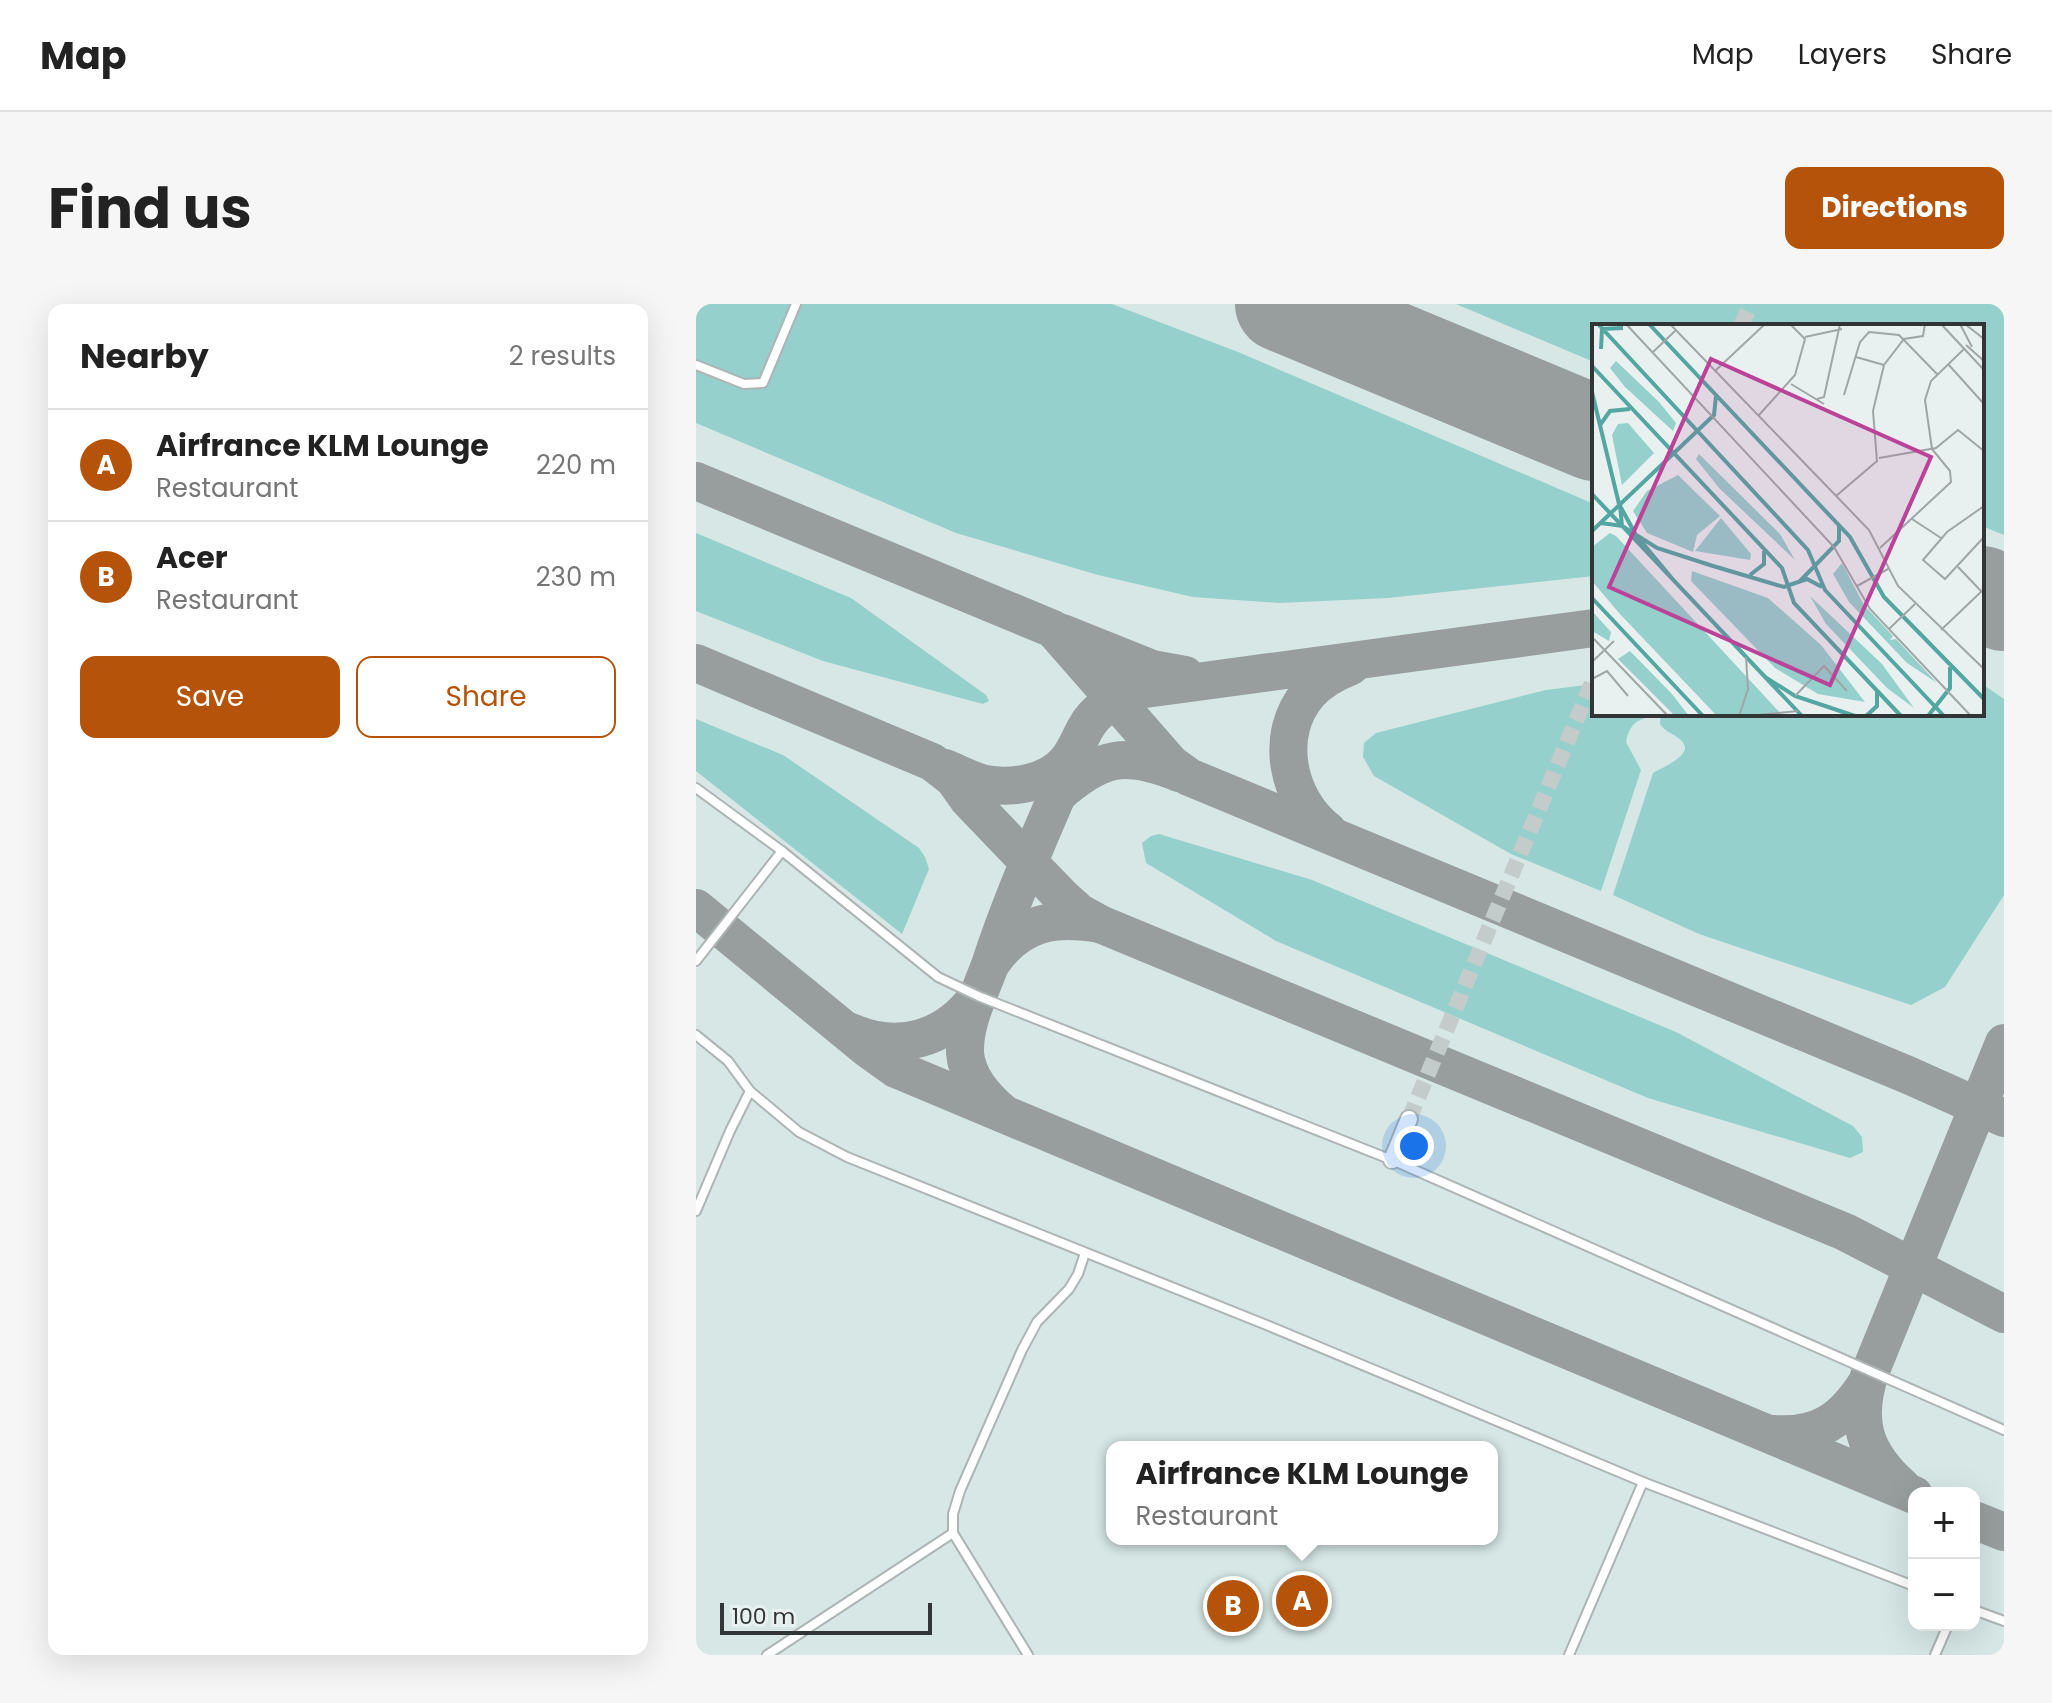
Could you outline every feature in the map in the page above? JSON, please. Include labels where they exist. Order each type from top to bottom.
[{"type":"street","points":[[1392,1160],[1409,1119]]},
{"type":"lane","points":[[696,365],[744,384],[763,383],[796,304]]},
{"type":"lane","points":[[696,788],[782,851],[938,977],[978,996],[1392,1160],[2004,1430]]},
{"type":"lane","points":[[696,961],[782,851]]},
{"type":"lane","points":[[696,1035],[728,1061],[750,1091],[799,1132],[847,1157],[1269,1326],[1643,1482],[1908,1584]]},
{"type":"lane","points":[[696,1211],[750,1091]]},
{"type":"lane","points":[[1028,1655],[953,1533],[953,1514],[960,1491],[1022,1350],[1037,1322],[1069,1289],[1085,1253]]},
{"type":"lane","points":[[1569,1655],[1643,1482]]},
{"type":"lane","points":[[767,1655],[953,1533]]},
{"type":"lane","points":[[1980,1612],[2004,1621]]},
{"type":"lane","points":[[1935,1655],[1945,1631]]},
{"type":"shaded area","points":[[696,304],[2004,304],[2004,1655],[696,1655]]},
{"type":"shaded area","points":[[696,304],[1112,304],[1238,352],[1592,503],[1592,576],[1388,598],[1279,603],[1193,597],[1098,575],[956,533],[696,423]]},
{"type":"shaded area","points":[[1456,304],[2004,304],[2004,535],[1984,527],[1984,324],[1592,324],[1592,361]]},
{"type":"shaded area","points":[[696,533],[851,598],[986,695],[989,701],[983,704],[823,661],[696,611]]},
{"type":"shaded area","points":[[1592,684],[1592,716],[1651,716],[1634,725],[1627,737],[1626,742],[1641,770],[1601,891],[1511,854],[1374,776],[1363,757],[1364,743],[1376,733],[1546,690]]},
{"type":"shaded area","points":[[1984,685],[2004,699],[2004,895],[1945,987],[1911,1005],[1699,934],[1613,895],[1653,773],[1678,758],[1685,748],[1660,724],[1661,716],[1984,716]]},
{"type":"shaded area","points":[[696,719],[783,755],[919,848],[929,869],[902,934],[696,771]]},
{"type":"shaded area","points":[[1159,834],[1312,880],[1676,1032],[1853,1126],[1862,1137],[1863,1152],[1850,1158],[1648,1098],[1276,941],[1146,863],[1142,843]]},
{"type":"taxiway","points":[[696,481],[1053,629],[1171,764],[1189,777],[1908,1075],[2004,1118]]},
{"type":"taxiway","points":[[1984,615],[2004,629]]},
{"type":"taxiway","points":[[945,768],[980,783],[995,785],[1018,785],[1040,780],[1066,762],[1090,722],[1101,710],[1138,690],[1592,628]]},
{"type":"taxiway","points":[[1062,633],[1152,669],[1185,675]]},
{"type":"taxiway","points":[[696,663],[932,762],[954,779],[968,799],[1060,895],[1080,913],[1100,924],[1845,1232],[2004,1314]]},
{"type":"taxiway","points":[[1328,831],[1314,818],[1294,785],[1288,747],[1298,709],[1309,693],[1328,677],[1351,666]]},
{"type":"taxiway","points":[[1003,1113],[984,1094],[969,1070],[965,1053],[967,1030],[1009,912],[1074,756]]},
{"type":"taxiway","points":[[1057,795],[1087,772],[1114,761],[1143,762],[1179,773]]},
{"type":"taxiway","points":[[696,908],[896,1069],[1908,1492]]},
{"type":"taxiway","points":[[992,962],[1014,938],[1039,925],[1068,921],[1100,924]]},
{"type":"taxiway","points":[[851,1032],[886,1041],[920,1038],[950,1024],[976,998]]},
{"type":"taxiway","points":[[1902,1487],[1878,1461],[1871,1448],[1863,1420],[1866,1388],[2004,1043]]},
{"type":"taxiway","points":[[1773,1434],[1803,1433],[1827,1424],[1848,1408],[1866,1384]]},
{"type":"taxiway","points":[[1980,1522],[2004,1532]]},
{"type":"runway","points":[[1283,304],[1592,432]]},
{"type":"runway","points":[[1984,595],[2004,603]]},
{"type":"tunnel","points":[[1742,324],[1751,304]]},
{"type":"tunnel","points":[[1409,1119],[1592,683]]},
{"type":"place","name":"Airfrance KLM Lounge","points":[[1302,1601]]},
{"type":"place","name":"Acer","points":[[1233,1606]]}]
